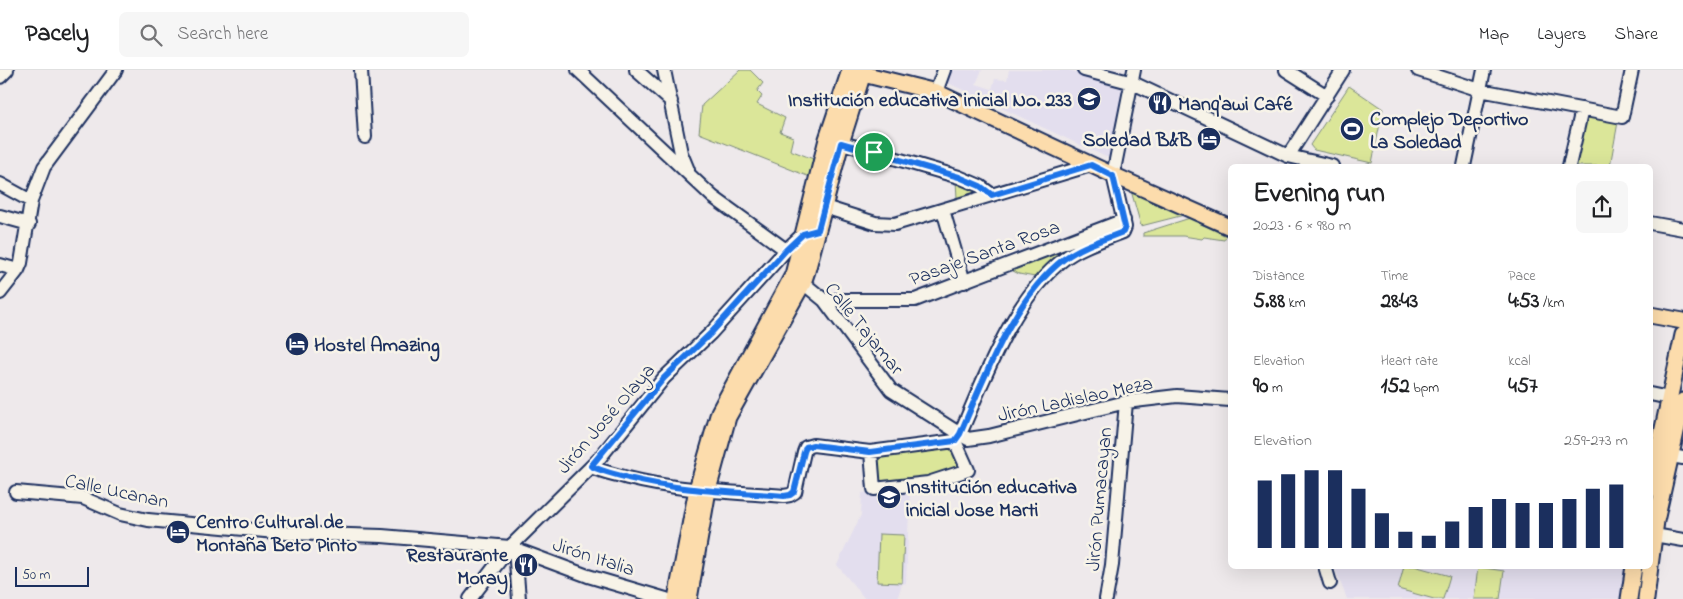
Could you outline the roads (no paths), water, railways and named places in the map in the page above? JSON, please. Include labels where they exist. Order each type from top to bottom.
[{"type":"main road","points":[[798,279],[803,234],[818,205],[834,141],[858,71],[936,92],[1113,176],[1228,226]]},
{"type":"main road","points":[[676,599],[719,412],[738,388],[798,279],[818,230],[818,205]]},
{"type":"main road","points":[[1653,316],[1683,321]]},
{"type":"main road","points":[[1653,525],[1677,457],[1676,400],[1683,335]]},
{"type":"main road","points":[[1653,479],[1676,400]]},
{"type":"main road","points":[[689,599],[702,490]]},
{"type":"main road","points":[[1629,599],[1634,569]]},
{"type":"main road","points":[[1646,599],[1649,569]]},
{"type":"street","points":[[0,78],[7,70]]},
{"type":"street","points":[[0,293],[18,270],[21,263],[29,224],[31,201],[44,167],[116,70]]},
{"type":"street","points":[[361,70],[365,137]]},
{"type":"street","points":[[578,70],[713,197],[786,250]]},
{"type":"street","points":[[636,70],[671,101]]},
{"type":"street","points":[[664,70],[681,153],[690,175]]},
{"type":"street","points":[[936,92],[944,70]]},
{"type":"street","points":[[1084,70],[1133,83],[1288,156],[1323,164]]},
{"type":"street","points":[[871,452],[874,488],[928,483],[968,470],[957,438],[1004,337],[1019,311],[1035,288],[1064,259],[1078,250],[1123,232],[1125,227],[1124,220],[1113,176],[1133,83],[1134,70]]},
{"type":"street","points":[[1286,70],[1327,96]]},
{"type":"street","points":[[1288,156],[1343,70]]},
{"type":"street","points":[[1418,70],[1480,90],[1622,117],[1632,70]]},
{"type":"street","points":[[1464,164],[1484,70]]},
{"type":"street","points":[[1569,164],[1582,109]]},
{"type":"street","points":[[834,141],[959,177],[980,186],[992,195]]},
{"type":"street","points":[[818,205],[875,223],[895,224],[1091,165]]},
{"type":"street","points":[[0,184],[31,201]]},
{"type":"street","points":[[942,210],[964,282]]},
{"type":"street","points":[[0,216],[29,224]]},
{"type":"street","name":"Pasaje Santa Rosa","points":[[824,300],[915,300],[1124,220]]},
{"type":"street","points":[[1653,224],[1683,229]]},
{"type":"street","name":"Jirón José Olaya","points":[[470,599],[513,548],[591,466],[664,378],[711,333],[786,250],[803,234],[818,230]]},
{"type":"street","points":[[0,264],[18,270]]},
{"type":"street","name":"Calle Tajamar","points":[[798,279],[824,300],[891,390],[957,438]]},
{"type":"street","points":[[1653,395],[1676,400]]},
{"type":"street","name":"Jirón Ladislao Meza","points":[[591,466],[601,471],[645,482],[702,490],[784,496],[794,492],[806,447],[820,445],[871,452],[957,438],[968,439],[989,436],[1126,402],[1177,396],[1228,400]]},
{"type":"street","name":"Jirón Pumacayan","points":[[1106,599],[1112,565],[1126,402]]},
{"type":"street","name":"Calle Ucanan","points":[[16,492],[83,498],[120,514],[148,520],[287,532],[382,536],[513,548]]},
{"type":"street","points":[[1653,525],[1683,540]]},
{"type":"street","points":[[513,548],[519,599]]},
{"type":"street","name":"Jirón Italia","points":[[513,548],[588,576],[666,599]]},
{"type":"street","points":[[1326,569],[1330,583]]},
{"type":"place","name":"Institución educativa inicial No. 233","points":[[1089,99]]},
{"type":"place","name":"Manq'awi Café","points":[[1160,103]]},
{"type":"place","name":"Complejo Deportivo La Soledad","points":[[1352,129]]},
{"type":"place","name":"Soledad B&B","points":[[1209,139]]},
{"type":"place","name":"Hostel Amazing","points":[[297,344]]},
{"type":"place","name":"Institución educativa inicial Jose Marti","points":[[889,497]]},
{"type":"place","name":"Centro Cultural de Montaña Beto Pinto","points":[[178,532]]},
{"type":"place","name":"Restaurante Moray","points":[[526,565]]}]
